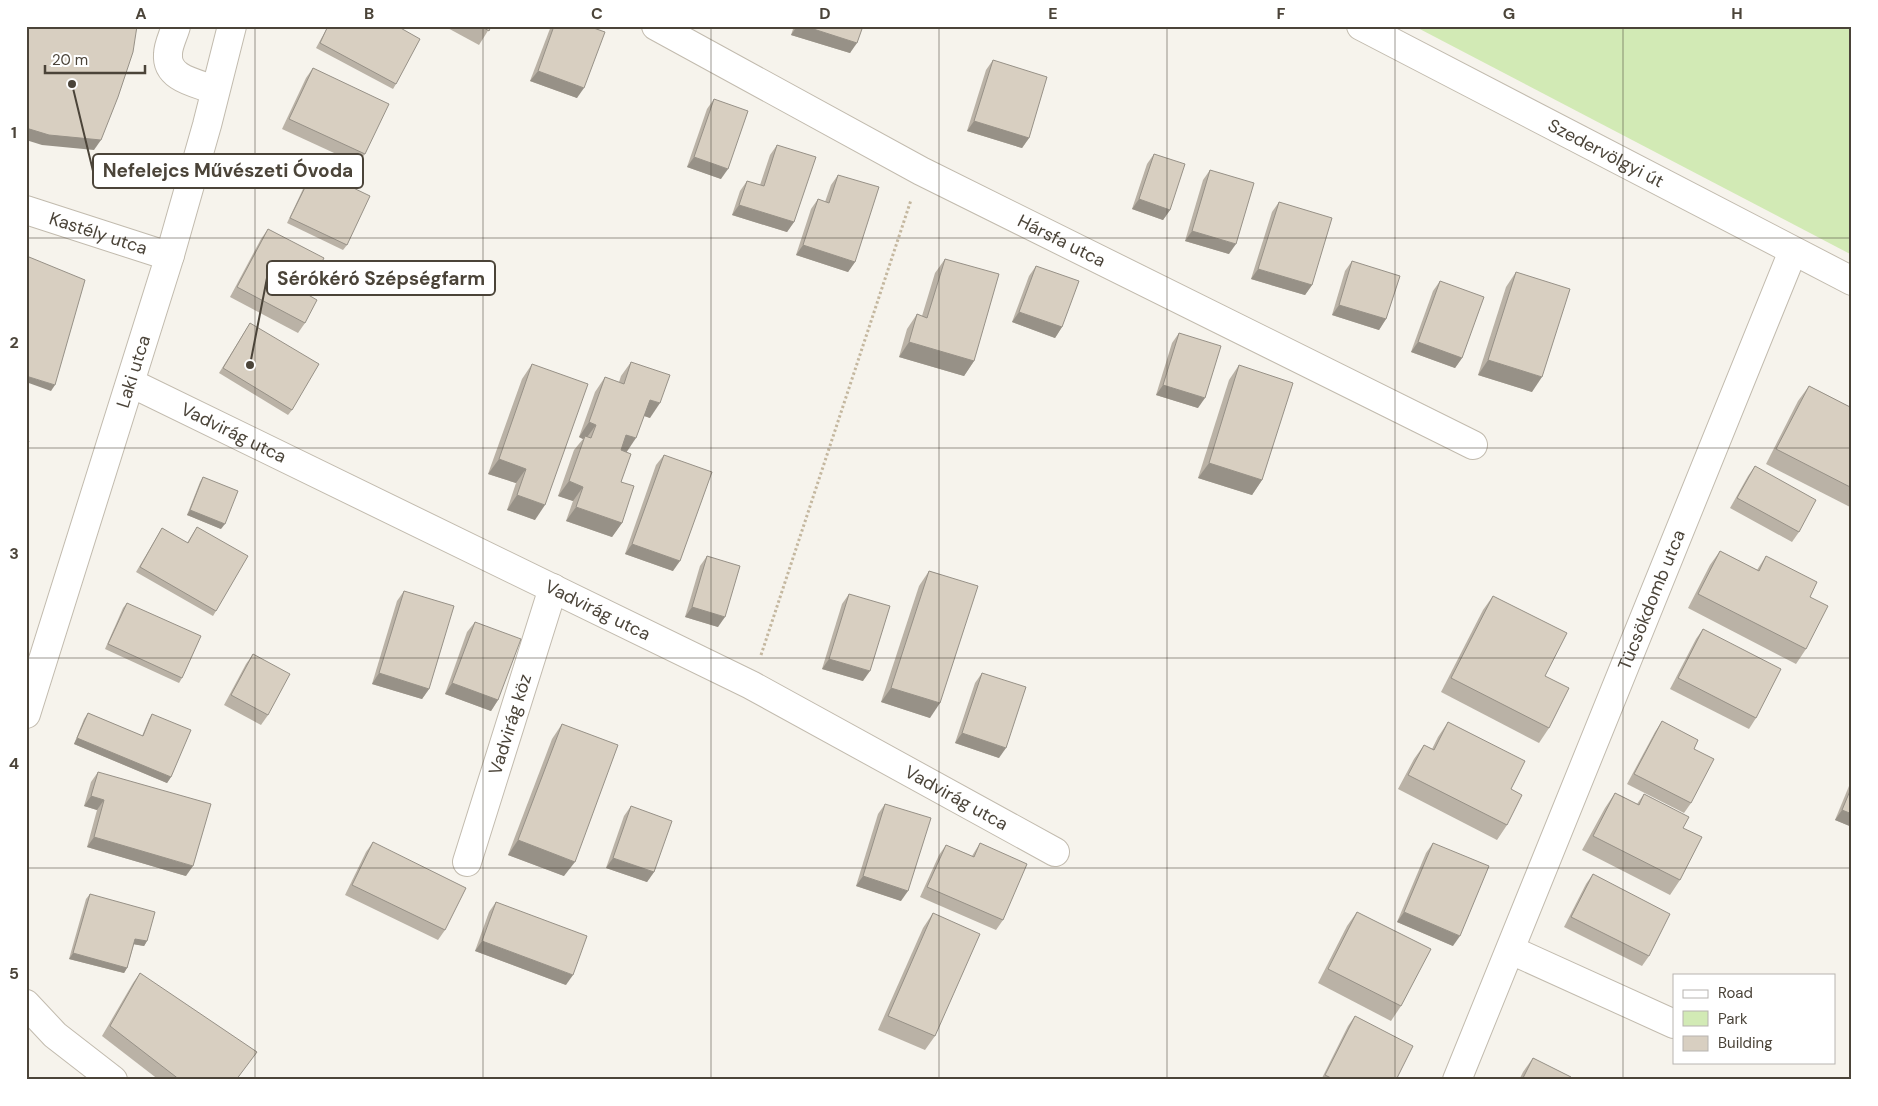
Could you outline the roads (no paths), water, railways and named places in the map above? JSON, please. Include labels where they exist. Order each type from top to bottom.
[{"type":"street","points":[[176,26],[168,53],[170,65],[179,77],[215,90]]},
{"type":"street","name":"Laki utca","points":[[26,714],[31,676],[131,383],[170,255],[207,125],[232,26]]},
{"type":"street","name":"Hársfa utca","points":[[656,26],[921,171],[1473,444]]},
{"type":"street","name":"Szedervölgyi út","points":[[1361,26],[1852,281]]},
{"type":"street","name":"Kastély utca","points":[[26,210],[170,255]]},
{"type":"street","name":"Tücsökdomb utca","points":[[1457,1080],[1793,252]]},
{"type":"street","name":"Vadvirág utca","points":[[131,383],[751,685],[1055,852]]},
{"type":"street","name":"Vadvirág köz","points":[[468,862],[553,588]]},
{"type":"street","points":[[1511,950],[1673,1024]]},
{"type":"street","points":[[26,1004],[55,1035],[113,1080]]},
{"type":"place","name":"Nefelejcs Művészeti Óvoda","points":[[72,84]]},
{"type":"place","name":"Sérókéró Szépségfarm","points":[[250,365]]}]
